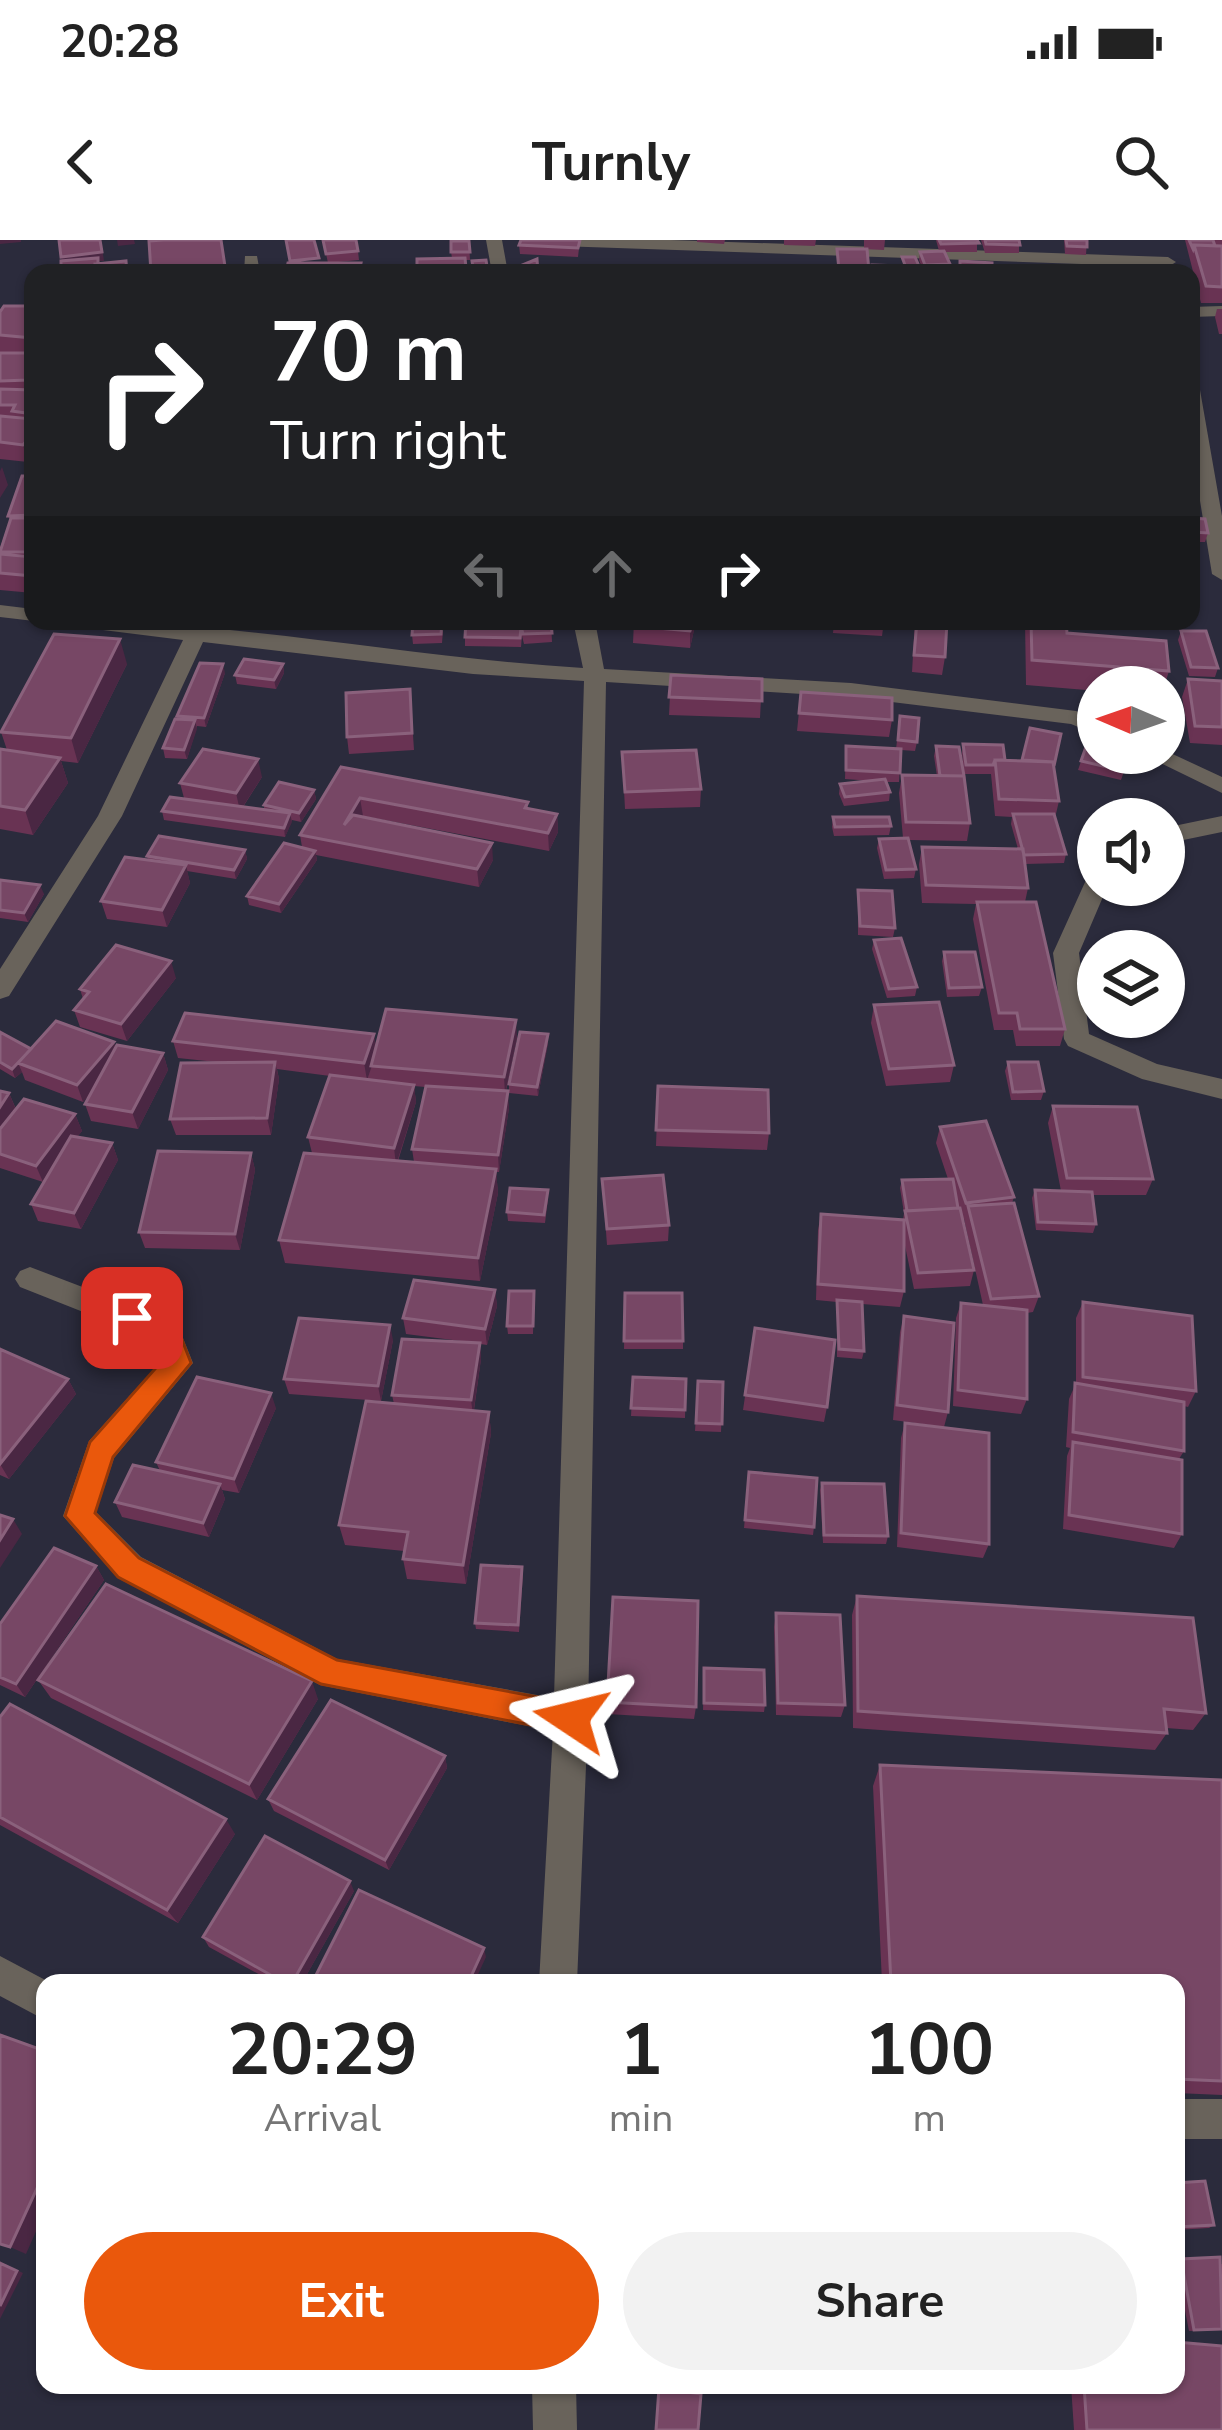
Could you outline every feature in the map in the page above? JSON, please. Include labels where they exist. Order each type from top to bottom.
[{"type":"street","points":[[529,240],[1094,264]]},
{"type":"street","points":[[1200,443],[1222,574]]},
{"type":"street","points":[[149,630],[195,636],[250,633],[595,676],[851,690],[1077,718]]},
{"type":"street","points":[[558,1974],[571,1718],[595,676],[586,630]]},
{"type":"street","points":[[0,991],[110,817],[195,636]]},
{"type":"street","points":[[1185,769],[1222,786]]},
{"type":"street","points":[[1185,832],[1222,824]]},
{"type":"street","points":[[1086,906],[1066,952],[1077,1039],[1151,1072],[1222,1090]]},
{"type":"street","points":[[31,1279],[166,1332],[178,1363],[100,1451],[80,1516],[129,1568],[332,1674],[571,1718]]},
{"type":"street","points":[[0,1976],[36,1996]]},
{"type":"street","points":[[1185,2119],[1222,2119]]},
{"type":"street","points":[[554,2394],[555,2430]]},
{"type":"building","points":[[59,240],[100,240],[102,252],[61,257]]},
{"type":"building","points":[[221,240],[225,264],[150,264],[149,241]]},
{"type":"building","points":[[286,240],[314,240],[319,258],[290,261]]},
{"type":"building","points":[[323,240],[356,240],[358,251],[326,254]]},
{"type":"building","points":[[521,240],[580,240],[578,248],[519,245]]},
{"type":"building","points":[[939,240],[977,240],[979,243],[941,244]]},
{"type":"building","points":[[985,240],[1019,240],[1020,245],[986,244]]},
{"type":"building","points":[[1066,240],[1087,240],[1087,247],[1067,246]]},
{"type":"building","points":[[1189,240],[1213,240],[1215,246],[1194,245],[1193,249]]},
{"type":"building","points":[[451,241],[469,241],[470,252],[451,252]]},
{"type":"building","points":[[1194,245],[1222,246],[1222,287],[1206,286]]},
{"type":"building","points":[[837,249],[867,249],[868,264],[838,264]]},
{"type":"building","points":[[944,251],[950,264],[925,264],[920,252]]},
{"type":"building","points":[[902,257],[915,257],[918,264],[905,264]]},
{"type":"building","points":[[98,258],[98,264],[61,264]]},
{"type":"building","points":[[465,258],[466,264],[417,264],[417,259]]},
{"type":"building","points":[[4,306],[24,306],[24,337],[0,335]]},
{"type":"building","points":[[0,353],[24,353],[24,380],[0,381]]},
{"type":"building","points":[[0,389],[24,390],[24,413],[12,411],[15,405],[0,405]]},
{"type":"building","points":[[0,416],[24,418],[23,445],[0,442]]},
{"type":"building","points":[[22,476],[24,476],[24,515],[8,516]]},
{"type":"building","points":[[11,518],[24,518],[24,552],[0,552]]},
{"type":"building","points":[[1200,519],[1205,519],[1208,533],[1200,533]]},
{"type":"building","points":[[0,554],[24,556],[24,575],[0,573]]},
{"type":"building","points":[[412,630],[441,630],[441,634],[412,635]]},
{"type":"building","points":[[465,630],[521,630],[520,638],[465,637]]},
{"type":"building","points":[[522,630],[552,630],[552,633],[523,634]]},
{"type":"building","points":[[916,630],[946,630],[945,657],[914,655]]},
{"type":"building","points":[[1031,630],[1166,641],[1168,666],[1032,660]]},
{"type":"building","points":[[1181,631],[1206,631],[1218,668],[1191,667]]},
{"type":"building","points":[[54,634],[120,639],[71,738],[1,732]]},
{"type":"building","points":[[244,659],[283,664],[274,680],[235,675]]},
{"type":"building","points":[[200,663],[223,664],[204,718],[177,716]]},
{"type":"building","points":[[671,675],[762,679],[762,701],[669,697]]},
{"type":"building","points":[[1188,679],[1222,681],[1222,727],[1195,726]]},
{"type":"building","points":[[410,689],[412,733],[347,737],[346,693]]},
{"type":"building","points":[[801,692],[892,698],[892,720],[799,713]]},
{"type":"building","points":[[900,716],[919,718],[917,742],[898,740]]},
{"type":"building","points":[[175,719],[195,720],[184,750],[163,748]]},
{"type":"building","points":[[1030,728],[1061,734],[1054,766],[1053,762],[1022,760]]},
{"type":"building","points":[[963,744],[1003,745],[1005,760],[966,765]]},
{"type":"building","points":[[846,746],[901,749],[900,773],[846,770]]},
{"type":"building","points":[[936,746],[959,747],[964,776],[940,776]]},
{"type":"building","points":[[0,749],[60,758],[25,810],[0,806]]},
{"type":"building","points":[[203,749],[258,759],[236,793],[180,783]]},
{"type":"building","points":[[696,750],[701,789],[625,792],[622,752]]},
{"type":"building","points":[[995,760],[1053,762],[1059,801],[999,799]]},
{"type":"building","points":[[341,767],[528,802],[525,808],[557,814],[548,833],[360,798],[344,825],[353,815],[492,843],[477,869],[300,835]]},
{"type":"building","points":[[902,775],[964,776],[970,823],[906,822]]},
{"type":"building","points":[[885,779],[890,792],[845,797],[840,784]]},
{"type":"building","points":[[279,782],[314,790],[299,813],[264,805]]},
{"type":"building","points":[[170,797],[290,813],[284,828],[162,811]]},
{"type":"building","points":[[1013,814],[1054,814],[1066,854],[1024,855]]},
{"type":"building","points":[[833,817],[889,817],[891,826],[835,827]]},
{"type":"building","points":[[159,836],[245,850],[234,870],[147,856]]},
{"type":"building","points":[[908,838],[916,869],[886,870],[879,839]]},
{"type":"building","points":[[284,843],[315,851],[279,904],[247,896]]},
{"type":"building","points":[[922,847],[1023,849],[1028,888],[926,885]]},
{"type":"building","points":[[125,857],[186,865],[162,910],[101,901]]},
{"type":"building","points":[[0,880],[40,885],[24,913],[0,910]]},
{"type":"building","points":[[858,890],[892,891],[895,928],[860,926]]},
{"type":"building","points":[[977,902],[1036,902],[1065,1029],[1020,1029],[1017,1013],[999,1013]]},
{"type":"building","points":[[901,938],[917,987],[889,989],[874,940]]},
{"type":"building","points":[[116,945],[171,961],[121,1024],[74,1010],[89,992],[80,989]]},
{"type":"building","points":[[944,952],[975,952],[982,987],[949,988]]},
{"type":"building","points":[[939,1002],[954,1065],[889,1069],[874,1005]]},
{"type":"building","points":[[386,1009],[516,1020],[504,1077],[371,1066]]},
{"type":"building","points":[[185,1013],[374,1034],[364,1063],[173,1041]]},
{"type":"building","points":[[56,1021],[114,1042],[77,1085],[18,1063]]},
{"type":"building","points":[[0,1032],[31,1049],[12,1069],[0,1062]]},
{"type":"building","points":[[520,1032],[548,1034],[537,1087],[509,1084]]},
{"type":"building","points":[[117,1045],[163,1053],[132,1112],[85,1104]]},
{"type":"building","points":[[275,1062],[267,1118],[170,1119],[181,1063]]},
{"type":"building","points":[[1008,1062],[1038,1062],[1044,1091],[1013,1092]]},
{"type":"building","points":[[330,1075],[414,1085],[394,1148],[308,1137]]},
{"type":"building","points":[[426,1086],[508,1091],[498,1155],[412,1149]]},
{"type":"building","points":[[658,1086],[768,1090],[769,1133],[656,1130]]},
{"type":"building","points":[[24,1099],[75,1114],[36,1166],[0,1154],[0,1129]]},
{"type":"building","points":[[1053,1106],[1137,1107],[1153,1179],[1067,1178]]},
{"type":"building","points":[[986,1121],[1014,1197],[966,1203],[940,1127]]},
{"type":"building","points":[[71,1136],[112,1143],[74,1213],[31,1204]]},
{"type":"building","points":[[158,1151],[251,1153],[235,1234],[139,1232]]},
{"type":"building","points":[[304,1153],[496,1169],[478,1258],[279,1240]]},
{"type":"building","points":[[663,1175],[669,1225],[607,1229],[602,1179]]},
{"type":"building","points":[[953,1179],[958,1208],[907,1211],[902,1180]]},
{"type":"building","points":[[510,1188],[548,1190],[544,1215],[507,1212]]},
{"type":"building","points":[[1035,1190],[1092,1192],[1096,1224],[1038,1222]]},
{"type":"building","points":[[1014,1203],[1039,1296],[991,1299],[968,1206]]},
{"type":"building","points":[[960,1208],[974,1270],[918,1273],[905,1211]]},
{"type":"building","points":[[821,1214],[904,1220],[904,1291],[818,1284]]},
{"type":"building","points":[[414,1280],[495,1290],[485,1329],[403,1318]]},
{"type":"building","points":[[509,1291],[534,1291],[533,1326],[507,1326]]},
{"type":"building","points":[[625,1293],[682,1293],[683,1341],[624,1341]]},
{"type":"building","points":[[837,1300],[862,1302],[864,1351],[839,1349]]},
{"type":"building","points":[[1083,1302],[1192,1316],[1196,1391],[1083,1377]]},
{"type":"building","points":[[961,1303],[1027,1310],[1027,1399],[958,1390]]},
{"type":"building","points":[[904,1316],[954,1323],[948,1412],[897,1405]]},
{"type":"building","points":[[299,1318],[390,1325],[378,1386],[284,1379]]},
{"type":"building","points":[[755,1328],[835,1340],[827,1407],[745,1395]]},
{"type":"building","points":[[402,1339],[480,1343],[471,1400],[392,1395]]},
{"type":"building","points":[[0,1349],[68,1379],[0,1464]]},
{"type":"building","points":[[197,1377],[271,1393],[234,1479],[156,1462]]},
{"type":"building","points":[[633,1377],[686,1379],[685,1410],[631,1408]]},
{"type":"building","points":[[698,1381],[723,1382],[722,1424],[696,1423]]},
{"type":"building","points":[[1075,1383],[1184,1402],[1184,1451],[1073,1432]]},
{"type":"building","points":[[366,1401],[489,1412],[463,1565],[403,1559],[408,1532],[339,1525]]},
{"type":"building","points":[[905,1423],[989,1433],[989,1544],[901,1533]]},
{"type":"building","points":[[1073,1442],[1182,1460],[1182,1534],[1069,1515]]},
{"type":"building","points":[[133,1465],[220,1484],[203,1523],[115,1502]]},
{"type":"building","points":[[749,1472],[817,1478],[814,1527],[745,1520]]},
{"type":"building","points":[[822,1483],[884,1484],[888,1536],[824,1535]]},
{"type":"building","points":[[0,1515],[13,1519],[0,1540]]},
{"type":"building","points":[[54,1548],[96,1566],[16,1684],[0,1677],[0,1624]]},
{"type":"building","points":[[481,1565],[522,1567],[518,1625],[475,1623]]},
{"type":"building","points":[[106,1584],[312,1681],[249,1784],[38,1680]]},
{"type":"building","points":[[857,1596],[1193,1618],[1206,1713],[1164,1709],[1167,1733],[858,1711]]},
{"type":"building","points":[[613,1597],[698,1601],[696,1707],[607,1702]]},
{"type":"building","points":[[776,1613],[840,1615],[845,1705],[778,1703]]},
{"type":"building","points":[[704,1668],[764,1670],[765,1705],[704,1703]]},
{"type":"building","points":[[331,1700],[445,1756],[385,1860],[268,1799]]},
{"type":"building","points":[[10,1704],[226,1819],[167,1910],[0,1817],[0,1717]]},
{"type":"building","points":[[880,1765],[1222,1780],[1222,2081],[1185,2079],[1185,1974],[891,1974]]},
{"type":"building","points":[[265,1836],[350,1881],[297,1974],[269,1974],[203,1937]]},
{"type":"building","points":[[359,1890],[484,1948],[472,1974],[317,1974]]},
{"type":"building","points":[[0,2035],[36,2048],[36,2191],[10,2247],[0,2244]]},
{"type":"building","points":[[1205,2181],[1214,2225],[1185,2227],[1185,2182]]},
{"type":"building","points":[[1220,2257],[1222,2329],[1194,2330],[1185,2259]]},
{"type":"building","points":[[0,2263],[17,2271],[0,2306]]},
{"type":"building","points":[[1185,2343],[1222,2346],[1222,2430],[1087,2430],[1085,2394],[1185,2394]]},
{"type":"building","points":[[659,2394],[701,2394],[698,2430],[656,2430]]},
{"type":"route","points":[[132,1318],[166,1332],[178,1363],[100,1451],[80,1516],[129,1568],[332,1674],[571,1718]]}]
